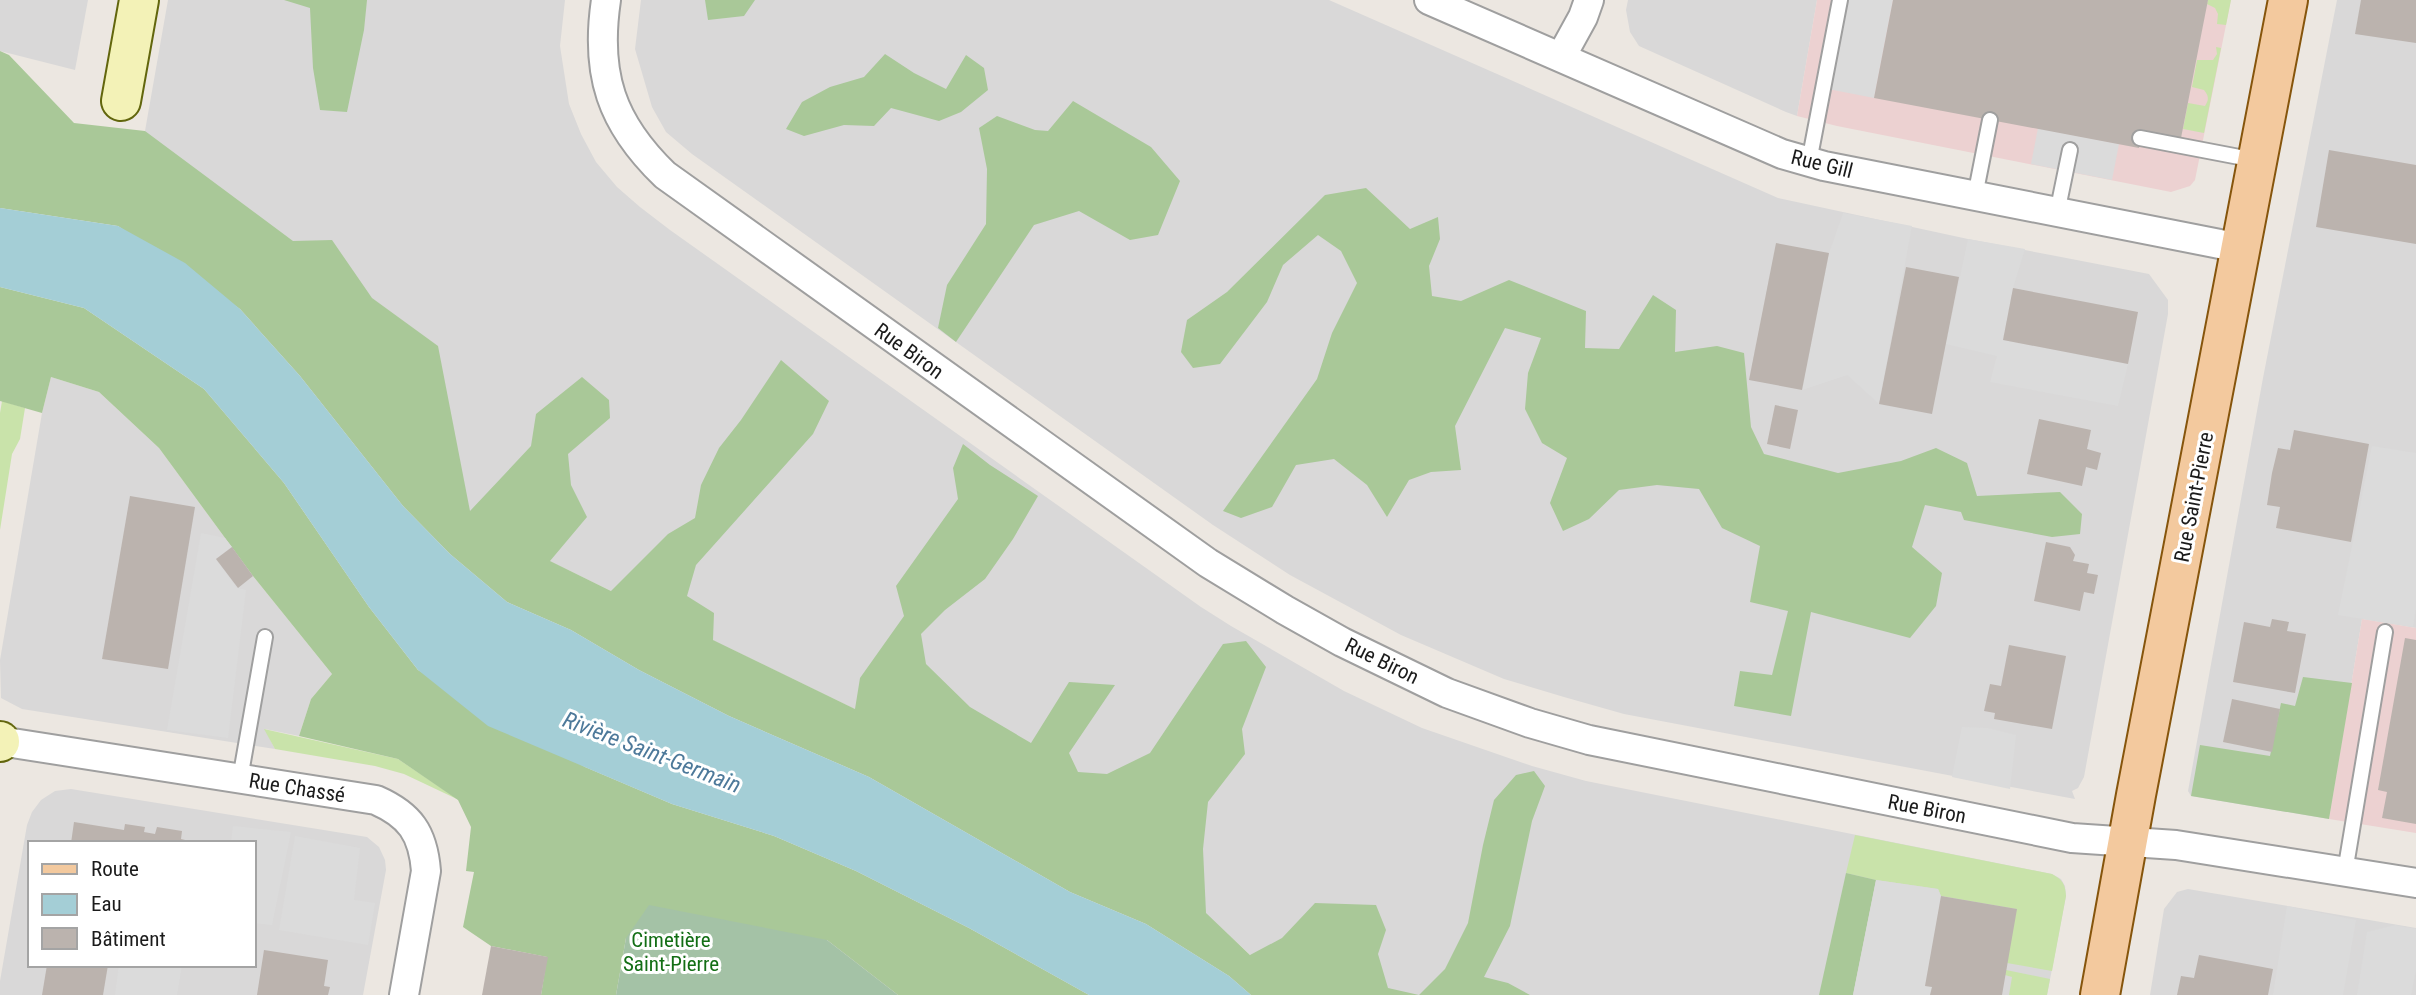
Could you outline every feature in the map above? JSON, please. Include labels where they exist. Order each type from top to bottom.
[{"type":"main road","name":"Rue Saint-Pierre","points":[[2101,995],[2127,843],[2288,0]]},
{"type":"street","points":[[121,101],[139,0]]},
{"type":"street","name":"Rue Biron","points":[[606,0],[602,53],[614,105],[643,154],[665,175],[1147,521],[1208,563],[1342,642],[1447,692],[1530,723],[1588,740],[2072,838],[2176,845],[2416,883]]},
{"type":"street","name":"Rue Gill","points":[[1429,0],[1751,142],[1809,163],[2240,248]]},
{"type":"street","points":[[1561,57],[1583,17],[1589,0]]},
{"type":"street","name":"Rue Chassé","points":[[0,741],[376,800],[395,808],[408,820],[422,843],[426,871],[404,995]]},
{"type":"lane","points":[[1809,163],[1840,0]]},
{"type":"lane","points":[[1975,196],[1990,120]]},
{"type":"lane","points":[[2140,138],[2257,160]]},
{"type":"lane","points":[[2057,212],[2070,150]]},
{"type":"lane","points":[[2345,872],[2385,632]]},
{"type":"lane","points":[[240,779],[265,637]]},
{"type":"shaded area","points":[[0,0],[88,0],[75,70],[0,51]]},
{"type":"shaded area","points":[[168,0],[565,0],[560,46],[569,104],[596,162],[617,187],[670,230],[1201,607],[1344,691],[1422,728],[1532,766],[1586,781],[2052,874],[2061,879],[2066,896],[2047,995],[1294,995],[1206,914],[869,716],[473,524],[145,131]]},
{"type":"shaded area","points":[[641,0],[1329,0],[1778,198],[2149,274],[2168,300],[2168,314],[2084,777],[2078,788],[2072,791],[2075,799],[1624,714],[1564,697],[1504,679],[1401,635],[1290,575],[1213,525],[692,154],[666,132],[652,107],[635,49]]},
{"type":"shaded area","points":[[1628,0],[1817,0],[1797,116],[1639,46],[1630,32],[1626,10]]},
{"type":"shaded area","points":[[1817,0],[2231,0],[2195,180],[2190,186],[2171,192],[1797,116]]},
{"type":"shaded area","points":[[1840,0],[1893,0],[1874,98],[1823,88]]},
{"type":"shaded area","points":[[2337,0],[2416,0],[2416,628],[2362,619],[2329,819],[2191,796],[2188,791],[2263,378]]},
{"type":"shaded area","points":[[2038,128],[2119,144],[2112,180],[2031,164]]},
{"type":"shaded area","points":[[1843,213],[1912,226],[1879,404],[1847,375],[1802,390],[1829,253]]},
{"type":"shaded area","points":[[1968,239],[2025,249],[2013,288],[2003,340],[2128,364],[2118,406],[1990,382],[1997,356],[1946,344]]},
{"type":"shaded area","points":[[51,377],[99,392],[159,448],[253,576],[332,674],[311,699],[299,736],[265,729],[275,749],[22,709],[1,698],[0,660],[42,413]]},
{"type":"shaded area","points":[[2372,446],[2416,453],[2416,608],[2413,627],[2338,615]]},
{"type":"shaded area","points":[[201,533],[225,538],[232,547],[216,559],[237,588],[246,590],[228,738],[167,730]]},
{"type":"shaded area","points":[[2362,619],[2416,628],[2416,833],[2329,819]]},
{"type":"shaded area","points":[[1962,727],[1988,728],[2016,735],[2010,789],[1952,777]]},
{"type":"shaded area","points":[[71,789],[367,837],[379,847],[386,870],[363,995],[0,995],[0,981],[27,825],[41,800],[55,791]]},
{"type":"shaded area","points":[[233,826],[291,832],[272,925],[256,923],[256,841],[231,841]]},
{"type":"shaded area","points":[[295,836],[360,848],[354,900],[375,903],[368,945],[279,930]]},
{"type":"shaded area","points":[[1876,880],[1938,889],[1941,896],[1925,986],[1932,987],[1930,995],[1853,995]]},
{"type":"shaded area","points":[[2188,889],[2416,928],[2416,995],[2150,995],[2164,909],[2177,892]]},
{"type":"shaded area","points":[[2287,906],[2356,920],[2343,995],[2273,995]]},
{"type":"shaded area","points":[[2395,925],[2416,929],[2416,971],[2411,995],[2357,995],[2367,932]]},
{"type":"shaded area","points":[[119,967],[182,967],[177,995],[115,995]]},
{"type":"green space","points":[[284,0],[367,0],[364,30],[347,112],[320,110],[313,68],[310,8]]},
{"type":"green space","points":[[705,0],[755,0],[744,16],[708,20]]},
{"type":"green space","points":[[2208,0],[2231,0],[2226,25],[2217,24],[2218,14],[2215,8],[2207,4]]},
{"type":"green space","points":[[2216,47],[2221,48],[2204,133],[2183,129],[2188,103],[2205,106],[2208,100],[2204,90],[2192,87],[2197,60],[2213,60],[2217,54]]},
{"type":"green space","points":[[0,51],[9,55],[74,123],[145,131],[293,241],[332,240],[372,298],[438,346],[470,511],[531,446],[536,414],[582,377],[609,400],[610,418],[568,454],[571,485],[587,517],[550,561],[611,591],[668,534],[695,518],[701,485],[719,448],[781,360],[829,401],[813,434],[696,565],[687,596],[714,613],[713,640],[855,709],[860,678],[904,616],[896,586],[958,499],[953,468],[963,444],[1038,496],[985,579],[945,610],[921,634],[926,664],[970,707],[1031,743],[1069,682],[1115,685],[1069,753],[1078,772],[1107,774],[1150,753],[1223,644],[1246,641],[1266,667],[1242,729],[1245,754],[1208,802],[1203,849],[1206,913],[1250,955],[1282,938],[1315,903],[1376,905],[1386,930],[1378,954],[1388,988],[1419,995],[1251,995],[1229,976],[1146,924],[1070,892],[869,777],[729,716],[639,670],[571,630],[507,602],[450,554],[403,506],[300,376],[240,309],[118,226],[0,208]]},
{"type":"green space","points":[[885,54],[946,89],[966,55],[984,68],[988,90],[961,112],[939,121],[891,108],[874,126],[844,125],[804,136],[786,129],[802,102],[830,87],[864,77]]},
{"type":"green space","points":[[1073,101],[1151,147],[1180,181],[1158,235],[1130,240],[1079,211],[1034,225],[956,342],[938,328],[947,285],[986,224],[987,169],[979,128],[997,116],[1035,130],[1048,131]]},
{"type":"green space","points":[[1366,188],[1410,229],[1438,217],[1440,239],[1429,266],[1432,296],[1461,301],[1509,280],[1586,311],[1585,348],[1619,349],[1653,295],[1676,310],[1675,352],[1717,346],[1744,353],[1751,427],[1764,454],[1838,473],[1901,461],[1936,448],[1967,463],[1977,496],[2060,492],[2082,514],[2080,534],[2052,537],[1964,520],[1961,512],[1925,505],[1912,547],[1942,573],[1936,606],[1910,638],[1811,612],[1791,716],[1734,706],[1740,671],[1772,675],[1788,611],[1750,602],[1760,546],[1722,528],[1699,489],[1657,485],[1619,490],[1589,519],[1563,531],[1550,503],[1567,458],[1542,443],[1525,409],[1528,373],[1541,338],[1505,328],[1455,426],[1461,470],[1431,472],[1409,480],[1387,517],[1367,485],[1334,459],[1296,465],[1272,507],[1241,518],[1223,511],[1317,379],[1332,333],[1357,283],[1341,251],[1318,235],[1283,265],[1267,302],[1220,364],[1193,368],[1181,352],[1187,320],[1227,292],[1325,195]]},
{"type":"green space","points":[[0,287],[84,308],[204,389],[284,483],[369,607],[418,670],[585,767],[672,804],[774,836],[856,871],[969,928],[1089,995],[898,995],[827,940],[626,938],[616,995],[541,995],[547,957],[491,946],[463,927],[474,872],[466,871],[471,827],[458,800],[398,759],[299,736],[311,699],[332,674],[253,576],[159,448],[99,392],[51,377],[42,413],[0,401]]},
{"type":"green space","points":[[2,401],[25,408],[20,439],[12,454],[0,530],[0,413]]},
{"type":"green space","points":[[2303,677],[2352,683],[2329,819],[2191,796],[2200,745],[2270,756],[2281,703],[2295,706]]},
{"type":"green space","points":[[264,729],[398,759],[459,800],[404,774],[375,766],[275,749]]},
{"type":"green space","points":[[1534,771],[1545,786],[1532,821],[1510,926],[1484,977],[1508,983],[1530,995],[1419,995],[1445,969],[1468,923],[1494,800],[1516,775]]},
{"type":"green space","points":[[1855,835],[2056,876],[2063,883],[2066,896],[2052,971],[2007,963],[2016,909],[1941,896],[1938,889],[1846,873]]},
{"type":"green space","points":[[1846,873],[1876,880],[1853,995],[1819,995]]},
{"type":"green space","name":"Cimetière Saint-Pierre","points":[[649,905],[827,940],[898,995],[616,995],[626,938]]},
{"type":"green space","points":[[2006,970],[2050,979],[2047,995],[2009,995],[2012,977],[2005,975]]},
{"type":"water","name":"Rivière Saint-Germain","points":[[0,208],[118,226],[185,263],[240,309],[300,376],[403,506],[450,554],[507,602],[571,630],[639,670],[729,716],[869,777],[1070,892],[1146,924],[1229,976],[1251,995],[1089,995],[969,928],[856,871],[774,836],[672,804],[488,726],[418,670],[369,607],[284,483],[204,389],[84,308],[0,287]]},
{"type":"building","points":[[1893,0],[2208,0],[2181,138],[2142,131],[2139,148],[1874,98]]},
{"type":"building","points":[[2361,0],[2416,0],[2416,43],[2355,34]]},
{"type":"building","points":[[2329,150],[2416,165],[2416,244],[2316,227]]},
{"type":"building","points":[[1776,243],[1829,253],[1802,390],[1749,380]]},
{"type":"building","points":[[1906,267],[1959,277],[1932,414],[1879,404]]},
{"type":"building","points":[[2013,288],[2138,312],[2128,364],[2003,340]]},
{"type":"building","points":[[1775,405],[1798,410],[1790,449],[1767,444]]},
{"type":"building","points":[[2039,419],[2091,430],[2087,449],[2101,453],[2097,470],[2086,467],[2082,486],[2027,474]]},
{"type":"building","points":[[2294,430],[2369,444],[2351,542],[2276,528],[2280,507],[2267,505],[2272,473],[2278,448],[2290,450]]},
{"type":"building","points":[[130,496],[195,507],[168,669],[102,659]]},
{"type":"building","points":[[2046,542],[2070,547],[2075,555],[2073,561],[2089,564],[2087,573],[2098,575],[2094,594],[2084,592],[2080,611],[2034,601]]},
{"type":"building","points":[[232,547],[253,576],[238,588],[216,559]]},
{"type":"building","points":[[2272,619],[2289,622],[2287,631],[2306,634],[2295,693],[2233,682],[2244,622],[2270,627]]},
{"type":"building","points":[[2405,638],[2416,640],[2416,824],[2382,818],[2387,792],[2378,790]]},
{"type":"building","points":[[2009,645],[2066,656],[2052,729],[1994,719],[1995,713],[1984,711],[1990,684],[2001,686]]},
{"type":"building","points":[[2232,699],[2280,709],[2272,752],[2223,742]]},
{"type":"building","points":[[74,822],[124,830],[125,824],[145,827],[144,832],[155,834],[157,827],[182,831],[181,839],[190,841],[71,841]]},
{"type":"building","points":[[1941,896],[2017,909],[2002,995],[1930,995],[1932,987],[1925,986]]},
{"type":"building","points":[[491,946],[548,957],[541,995],[482,995]]},
{"type":"building","points":[[264,950],[328,960],[324,986],[330,987],[328,995],[257,995]]},
{"type":"building","points":[[2199,955],[2273,969],[2268,995],[2177,995],[2181,976],[2194,978]]},
{"type":"building","points":[[47,967],[108,967],[103,995],[42,995]]}]
